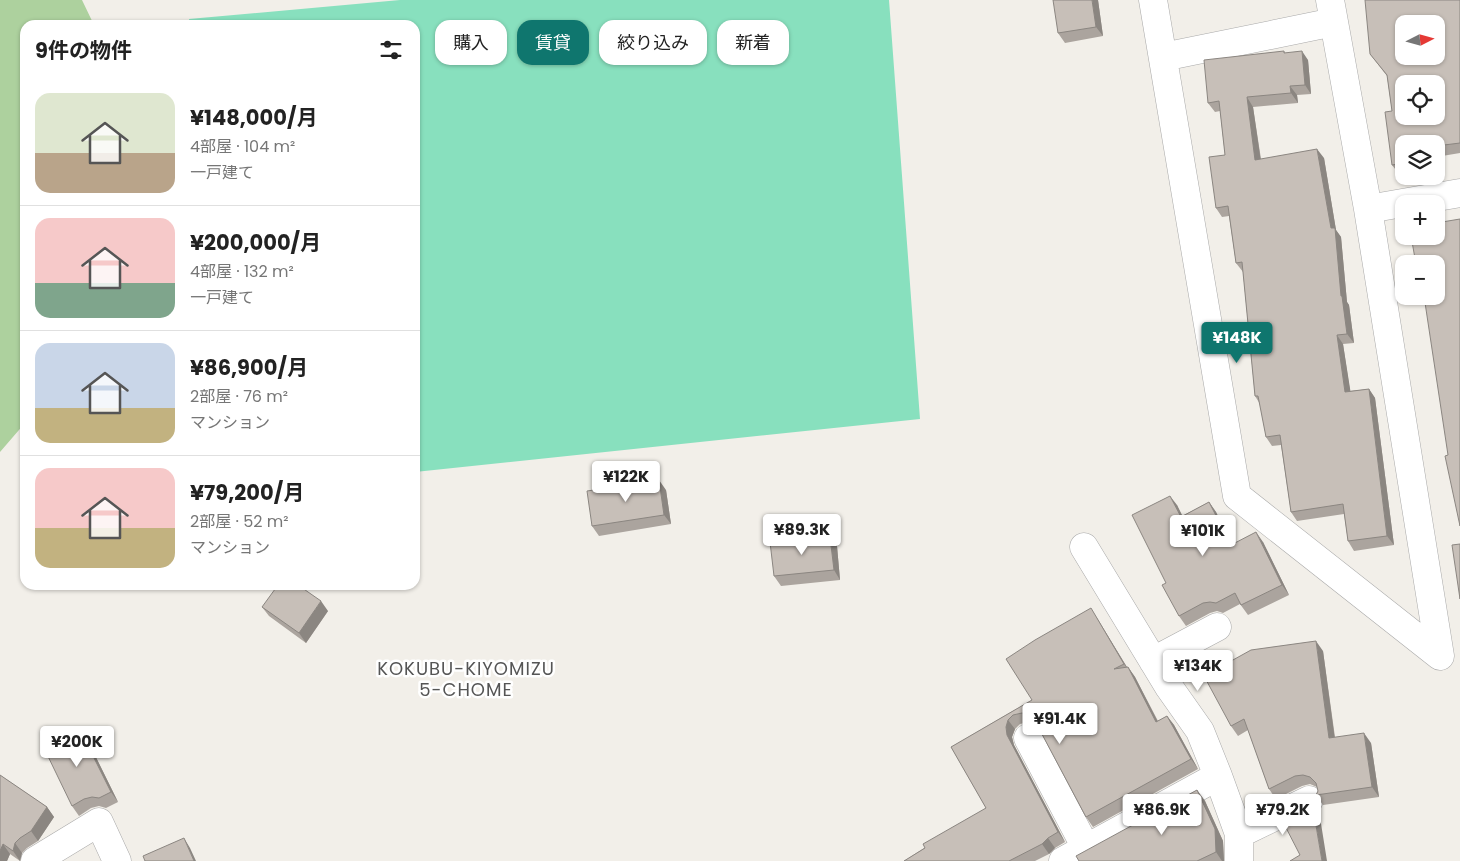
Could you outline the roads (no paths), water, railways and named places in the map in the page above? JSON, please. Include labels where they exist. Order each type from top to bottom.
[{"type":"street","points":[[1153,0],[1237,496],[1450,652]]},
{"type":"street","points":[[1163,57],[1332,11],[1450,652]]},
{"type":"street","points":[[1368,209],[1460,193]]},
{"type":"street","points":[[1084,547],[1169,687],[1200,731],[1239,834],[1239,861]]},
{"type":"street","points":[[1153,661],[1217,627]]},
{"type":"street","points":[[1028,738],[1086,848]]},
{"type":"street","points":[[1063,861],[1218,776]]},
{"type":"street","points":[[1239,834],[1309,800]]},
{"type":"street","points":[[35,861],[99,822],[117,861]]},
{"type":"district","name":"KOKUBU-KIYOMIZU 5-CHOME","points":[[466,680]]}]
